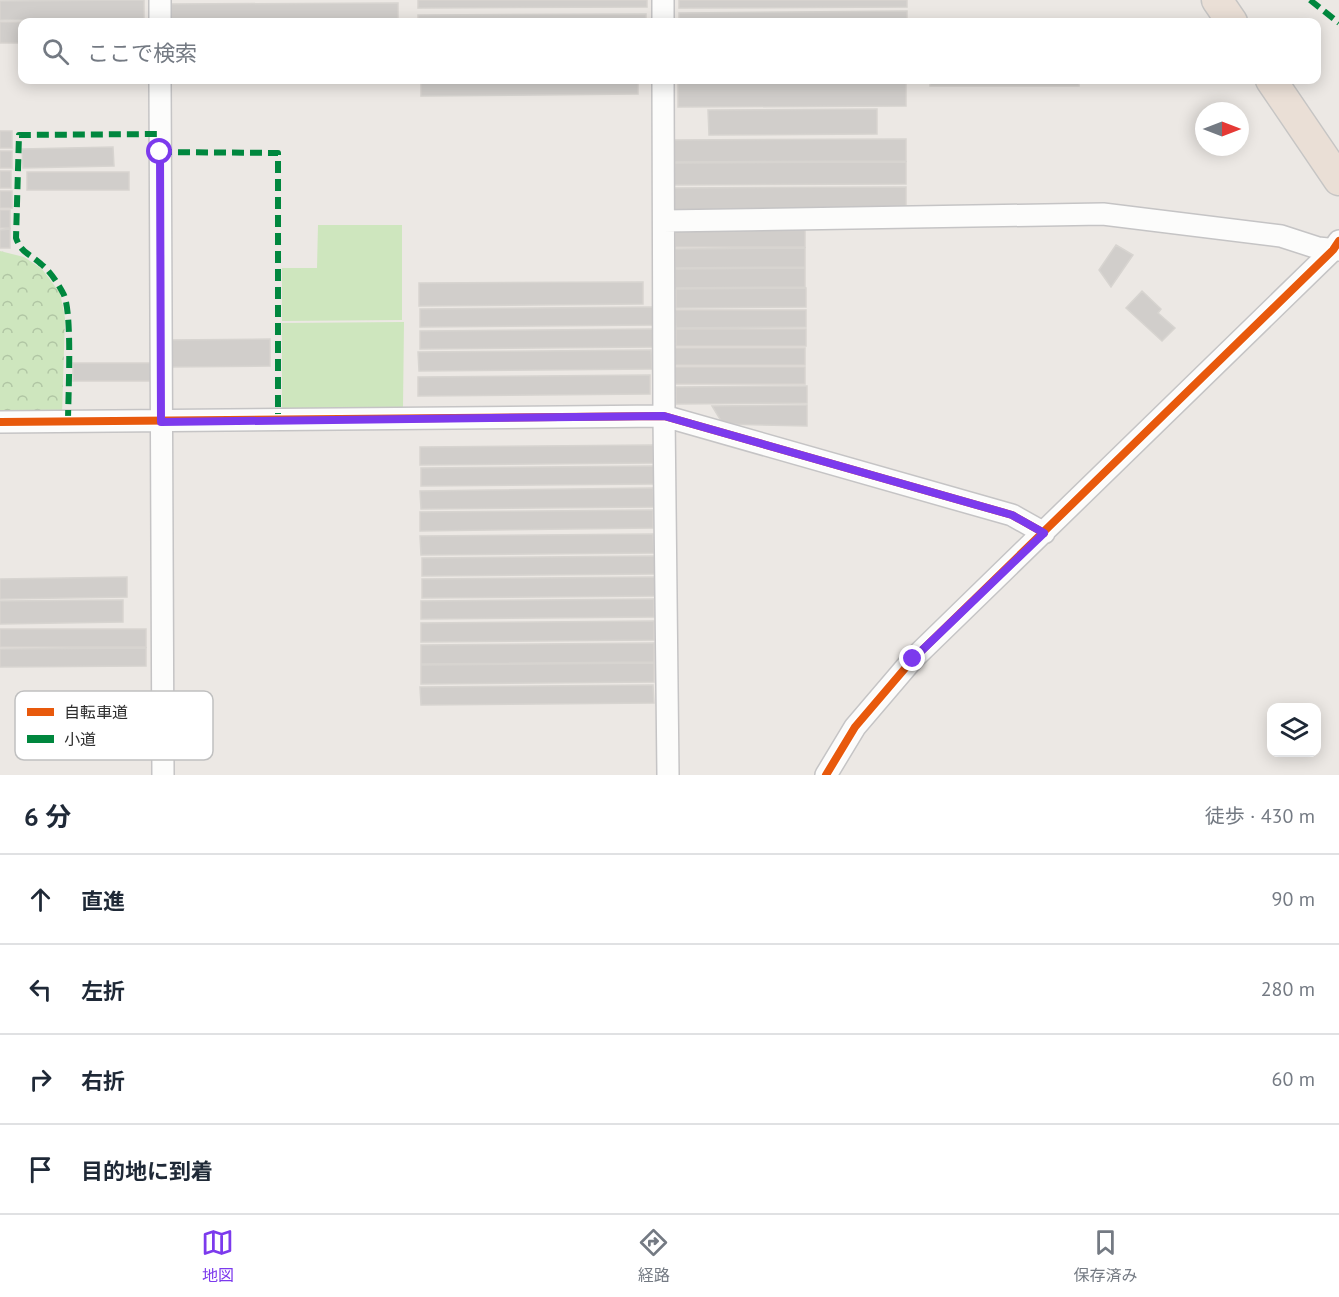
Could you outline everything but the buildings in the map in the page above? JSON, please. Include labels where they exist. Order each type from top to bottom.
[{"type":"highway","points":[[1217,0],[1229,18]]},
{"type":"highway","points":[[1274,84],[1339,180]]},
{"type":"street","points":[[160,0],[160,18]]},
{"type":"street","points":[[663,0],[663,18]]},
{"type":"street","points":[[160,84],[163,691]]},
{"type":"street","points":[[663,84],[668,775]]},
{"type":"street","points":[[664,221],[1103,214],[1281,236],[1318,248],[1337,247]]},
{"type":"street","points":[[826,775],[855,727],[913,659],[1337,247]]},
{"type":"street","points":[[0,422],[664,416],[1012,515],[1044,533]]},
{"type":"street","points":[[163,760],[163,775]]},
{"type":"green space","points":[[318,225],[402,225],[402,320],[282,321],[282,268],[317,268]]},
{"type":"green space","points":[[0,251],[24,257],[42,269],[60,293],[65,318],[62,414],[0,414]]},
{"type":"green space","points":[[404,322],[403,407],[282,409],[282,323]]},
{"type":"marked path","points":[[1310,0],[1339,23]]},
{"type":"marked path","points":[[68,422],[69,335],[66,302],[50,273],[23,250],[16,238],[19,135],[160,134]]},
{"type":"marked path","points":[[160,152],[278,153],[278,420]]},
{"type":"cycle path","points":[[826,775],[855,727],[913,659],[1333,250],[1339,241]]},
{"type":"cycle path","points":[[0,422],[664,416],[1012,515],[1044,533]]},
{"type":"route","points":[[160,152],[161,422],[664,416],[1012,515],[1044,533],[913,659]]}]
